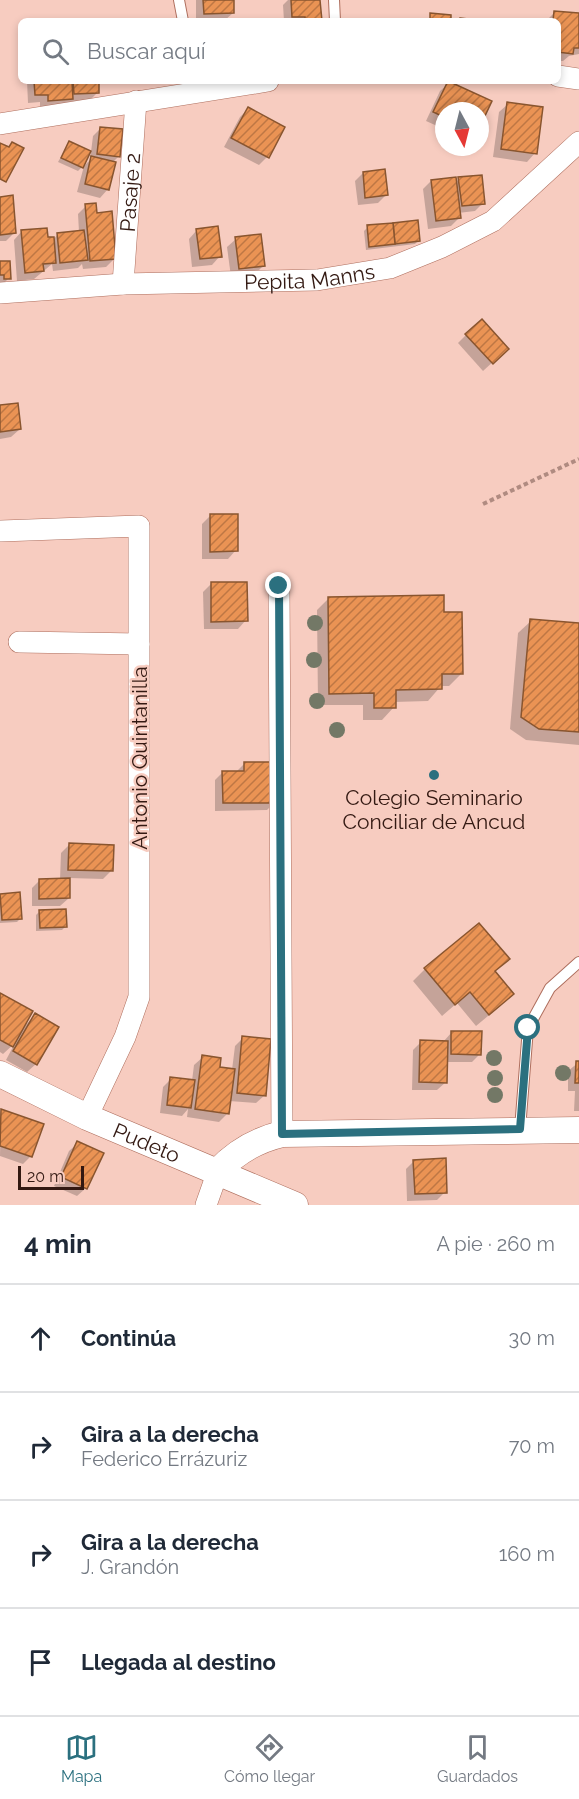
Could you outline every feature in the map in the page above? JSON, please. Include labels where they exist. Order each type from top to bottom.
[{"type":"street","points":[[561,76],[579,79]]},
{"type":"street","points":[[0,124],[136,101],[190,86],[221,84]]},
{"type":"street","name":"Pasaje 2","points":[[123,284],[136,101]]},
{"type":"street","name":"Pepita Manns","points":[[0,293],[123,284],[316,280],[390,268],[442,247],[493,221],[579,142]]},
{"type":"street","name":"Antonio Quintanilla","points":[[1,531],[139,526],[139,997],[125,1037],[87,1118]]},
{"type":"street","points":[[279,586],[282,1134]]},
{"type":"street","points":[[19,642],[140,644]]},
{"type":"street","name":"Pudeto","points":[[0,1074],[87,1118],[295,1205]]},
{"type":"street","points":[[206,1205],[218,1171],[229,1160],[261,1139],[282,1134],[579,1130]]},
{"type":"lane","points":[[179,0],[182,18]]},
{"type":"lane","points":[[334,0],[335,18]]},
{"type":"lane","points":[[520,1129],[528,1028],[550,988],[579,962]]},
{"type":"path","points":[[483,504],[579,459]]},
{"type":"building","points":[[203,0],[234,0],[234,13],[204,14]]},
{"type":"building","points":[[291,0],[320,0],[322,18],[292,17]]},
{"type":"building","points":[[554,11],[579,13],[579,48],[574,48],[573,54],[561,52],[561,18],[553,18]]},
{"type":"building","points":[[430,13],[451,15],[451,18],[430,18]]},
{"type":"building","points":[[34,84],[72,84],[73,99],[48,101],[48,95],[35,95]]},
{"type":"building","points":[[73,84],[99,84],[99,93],[74,94]]},
{"type":"building","points":[[447,84],[455,84],[492,101],[489,107],[489,102],[438,102]]},
{"type":"building","points":[[507,102],[543,107],[537,154],[501,149]]},
{"type":"building","points":[[248,107],[285,127],[269,158],[231,138]]},
{"type":"building","points":[[100,127],[123,129],[120,157],[97,154]]},
{"type":"building","points":[[69,141],[91,151],[83,168],[61,158]]},
{"type":"building","points":[[12,142],[24,148],[6,182],[0,179],[0,143],[9,147]]},
{"type":"building","points":[[91,156],[116,162],[109,190],[85,184]]},
{"type":"building","points":[[385,169],[388,195],[365,198],[363,172]]},
{"type":"building","points":[[482,175],[485,204],[462,206],[458,177]]},
{"type":"building","points":[[456,177],[461,218],[436,221],[431,180]]},
{"type":"building","points":[[13,195],[16,233],[0,235],[0,197]]},
{"type":"building","points":[[96,203],[97,213],[112,211],[116,259],[90,261],[85,204]]},
{"type":"building","points":[[418,220],[420,241],[395,244],[393,223]]},
{"type":"building","points":[[393,223],[395,244],[369,247],[367,225]]},
{"type":"building","points":[[218,226],[222,257],[200,259],[196,229]]},
{"type":"building","points":[[47,228],[48,237],[54,237],[56,263],[43,264],[44,271],[25,273],[21,230]]},
{"type":"building","points":[[84,230],[88,260],[60,263],[57,233]]},
{"type":"building","points":[[261,234],[265,266],[239,269],[235,237]]},
{"type":"building","points":[[0,261],[10,261],[11,279],[4,279],[4,275],[0,275]]},
{"type":"building","points":[[482,319],[509,349],[493,364],[465,334]]},
{"type":"building","points":[[18,403],[21,429],[0,432],[0,405]]},
{"type":"building","points":[[210,514],[238,514],[238,551],[210,552]]},
{"type":"building","points":[[211,582],[247,582],[248,621],[211,622]]},
{"type":"building","points":[[444,595],[444,612],[462,612],[463,674],[442,674],[442,689],[396,690],[396,708],[374,708],[374,693],[329,694],[328,597]]},
{"type":"building","points":[[530,619],[579,623],[579,732],[539,729],[521,717]]},
{"type":"building","points":[[244,762],[273,762],[276,803],[223,803],[222,771],[244,771]]},
{"type":"building","points":[[69,843],[114,845],[113,871],[68,870]]},
{"type":"building","points":[[70,878],[70,898],[39,899],[39,879]]},
{"type":"building","points":[[20,892],[22,919],[2,920],[0,894]]},
{"type":"building","points":[[66,909],[67,927],[40,928],[39,910]]},
{"type":"building","points":[[479,923],[510,959],[495,971],[514,994],[489,1015],[470,992],[455,1005],[424,968]]},
{"type":"building","points":[[0,993],[33,1011],[13,1047],[0,1040]]},
{"type":"building","points":[[35,1013],[59,1027],[37,1065],[13,1051]]},
{"type":"building","points":[[451,1031],[482,1031],[481,1055],[451,1054]]},
{"type":"building","points":[[242,1036],[271,1039],[266,1096],[237,1093]]},
{"type":"building","points":[[420,1040],[448,1041],[447,1083],[419,1082]]},
{"type":"building","points":[[202,1055],[221,1058],[220,1067],[235,1069],[229,1114],[195,1109]]},
{"type":"building","points":[[576,1061],[579,1061],[579,1083],[575,1083]]},
{"type":"building","points":[[170,1077],[195,1080],[191,1108],[167,1105]]},
{"type":"building","points":[[1,1109],[44,1124],[32,1157],[0,1146]]},
{"type":"building","points":[[77,1141],[104,1153],[87,1189],[61,1177]]},
{"type":"building","points":[[446,1158],[447,1193],[415,1194],[413,1160]]},
{"type":"place","name":"Colegio Seminario Conciliar de Ancud","points":[[434,775]]},
{"type":"route","points":[[279,586],[282,1134],[520,1129],[528,1028]]}]
